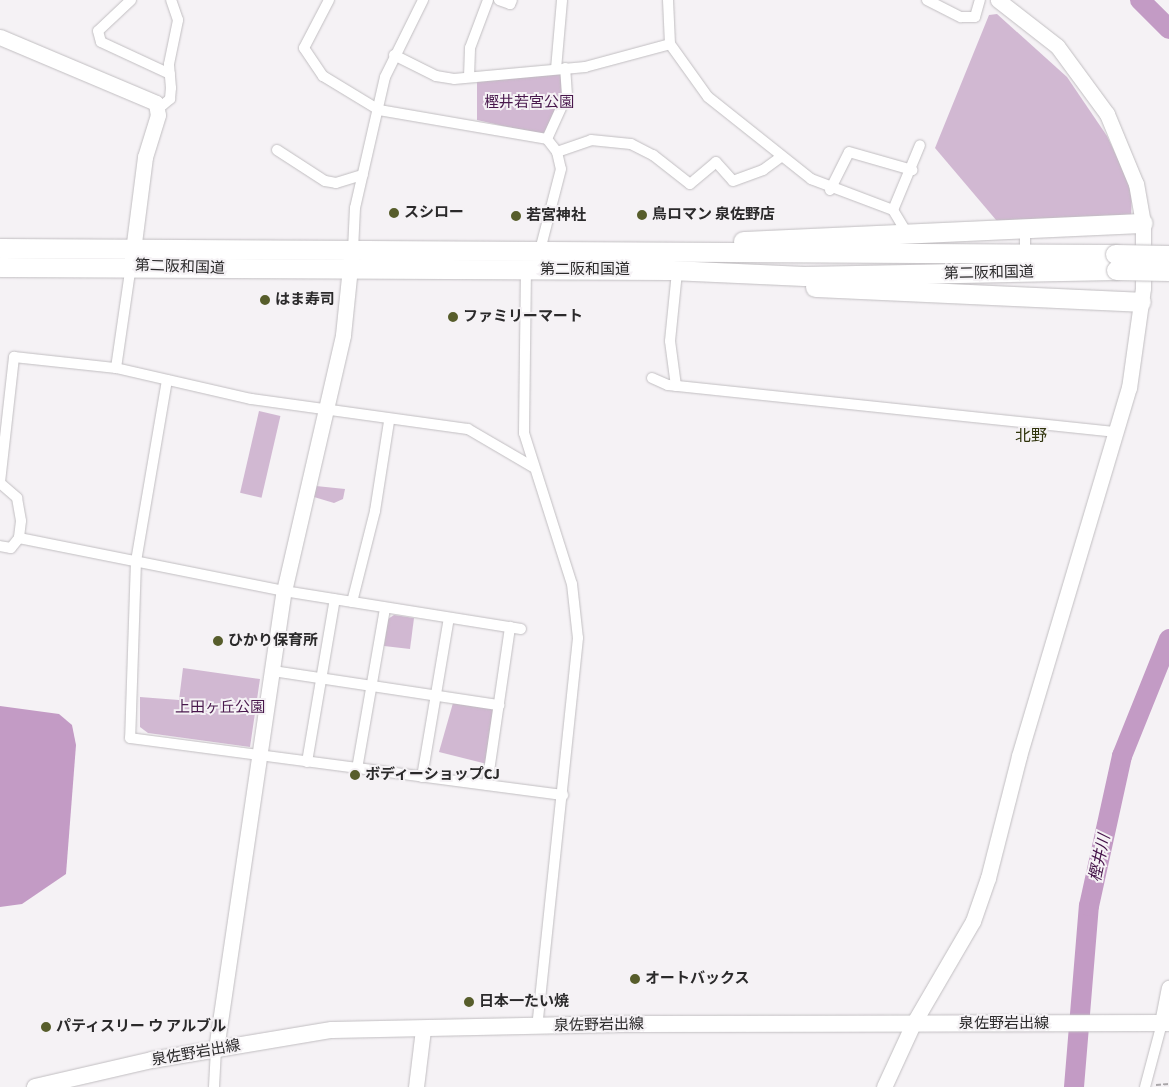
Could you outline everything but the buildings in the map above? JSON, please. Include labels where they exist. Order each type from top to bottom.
[{"type":"highway","points":[[651,252],[688,243],[908,235],[934,239],[1025,238],[1143,223]]},
{"type":"highway","name":"第二阪和国道","points":[[0,248],[348,272],[674,271],[804,276],[1116,262],[1169,255]]},
{"type":"highway","name":"第二阪和国道","points":[[0,267],[132,258],[353,250],[542,250],[1116,262],[1169,271]]},
{"type":"highway","points":[[674,271],[698,282],[1024,290],[1141,302]]},
{"type":"main road","name":"泉佐野岩出線","points":[[35,1087],[216,1049],[332,1030],[1159,1023]]},
{"type":"street","points":[[131,0],[98,32],[100,42],[170,74]]},
{"type":"street","points":[[116,368],[145,157],[158,109],[170,99],[170,74],[178,20],[171,0]]},
{"type":"street","points":[[329,0],[308,38],[304,54],[323,76],[379,110],[547,139],[557,152],[561,169],[542,250],[524,271],[522,398],[533,467],[553,514],[572,584],[578,638],[563,795],[536,1027]]},
{"type":"street","points":[[214,1087],[216,1049],[284,591],[324,410],[343,335],[348,272],[353,250],[355,208],[394,55],[423,0]]},
{"type":"street","points":[[499,0],[510,4],[512,0]]},
{"type":"street","points":[[547,139],[567,95],[560,68],[562,0]]},
{"type":"street","points":[[668,0],[670,44],[708,97],[781,157],[830,190],[893,210],[908,235]]},
{"type":"street","points":[[927,0],[961,17],[975,17],[980,0]]},
{"type":"street","points":[[884,1087],[913,1024],[973,921],[988,878],[1019,756],[1129,388],[1141,302],[1143,223],[1136,184],[1118,138],[1090,86],[1057,46],[998,0]]},
{"type":"street","points":[[469,77],[470,48],[485,1]]},
{"type":"street","points":[[0,38],[148,98],[158,109]]},
{"type":"street","points":[[394,55],[436,76],[469,77],[585,67],[670,44]]},
{"type":"street","points":[[557,152],[591,140],[630,144],[653,155],[690,184],[716,162],[733,181],[764,170],[781,157]]},
{"type":"street","points":[[893,210],[912,170],[920,145]]},
{"type":"street","points":[[277,150],[325,181],[363,175]]},
{"type":"street","points":[[830,190],[849,152],[912,170]]},
{"type":"street","points":[[674,271],[670,341],[676,386]]},
{"type":"street","points":[[0,546],[11,548],[19,538],[17,498],[0,482],[14,357],[116,368],[167,380],[389,422],[468,429],[533,467]]},
{"type":"street","points":[[652,378],[676,386],[1117,432]]},
{"type":"street","points":[[167,380],[136,561],[130,738],[563,795]]},
{"type":"street","points":[[352,602],[375,511],[389,422]]},
{"type":"street","points":[[19,538],[284,591],[521,629]]},
{"type":"street","points":[[306,762],[335,599]]},
{"type":"street","points":[[358,769],[386,608]]},
{"type":"street","points":[[422,777],[449,618]]},
{"type":"street","points":[[487,786],[510,627]]},
{"type":"street","points":[[273,671],[499,705]]},
{"type":"street","points":[[1145,1087],[1169,988]]},
{"type":"street","points":[[416,1087],[423,1029]]},
{"type":"green space","points":[[997,14],[1067,77],[1107,136],[1132,188],[1131,219],[1002,227],[935,148],[989,15]]},
{"type":"green space","name":"樫井若宮公園","points":[[561,72],[563,97],[543,135],[477,120],[477,80]]},
{"type":"green space","points":[[259,411],[280,416],[262,498],[240,493]]},
{"type":"green space","points":[[316,486],[345,489],[343,499],[334,503],[314,497]]},
{"type":"green space","points":[[394,615],[414,618],[410,649],[384,646],[388,619]]},
{"type":"green space","name":"上田ヶ丘公園","points":[[183,668],[260,679],[250,747],[148,733],[140,727],[140,697],[179,700]]},
{"type":"green space","points":[[453,703],[495,708],[487,764],[439,752]]},
{"type":"shaded area","points":[[0,706],[59,714],[72,725],[76,745],[66,874],[22,904],[0,907]]},
{"type":"waterway","name":"樫井川","points":[[1140,0],[1169,29]]},
{"type":"waterway","name":"樫井川","points":[[1074,1087],[1089,906],[1122,756],[1169,639]]},
{"type":"place","name":"スシロー","points":[[394,213]]},
{"type":"place","name":"鳥ロマン 泉佐野店","points":[[642,215]]},
{"type":"place","name":"若宮神社","points":[[516,216]]},
{"type":"place","name":"はま寿司","points":[[265,300]]},
{"type":"place","name":"ファミリーマート","points":[[453,317]]},
{"type":"place","name":"ひかり保育所","points":[[218,641]]},
{"type":"place","name":"ボディーショップCJ","points":[[355,775]]},
{"type":"place","name":"オートバックス","points":[[635,979]]},
{"type":"place","name":"日本一たい焼","points":[[469,1002]]},
{"type":"place","name":"パティスリー ウ アルブル","points":[[46,1027]]},
{"type":"district","name":"北野","points":[[1031,436]]}]
